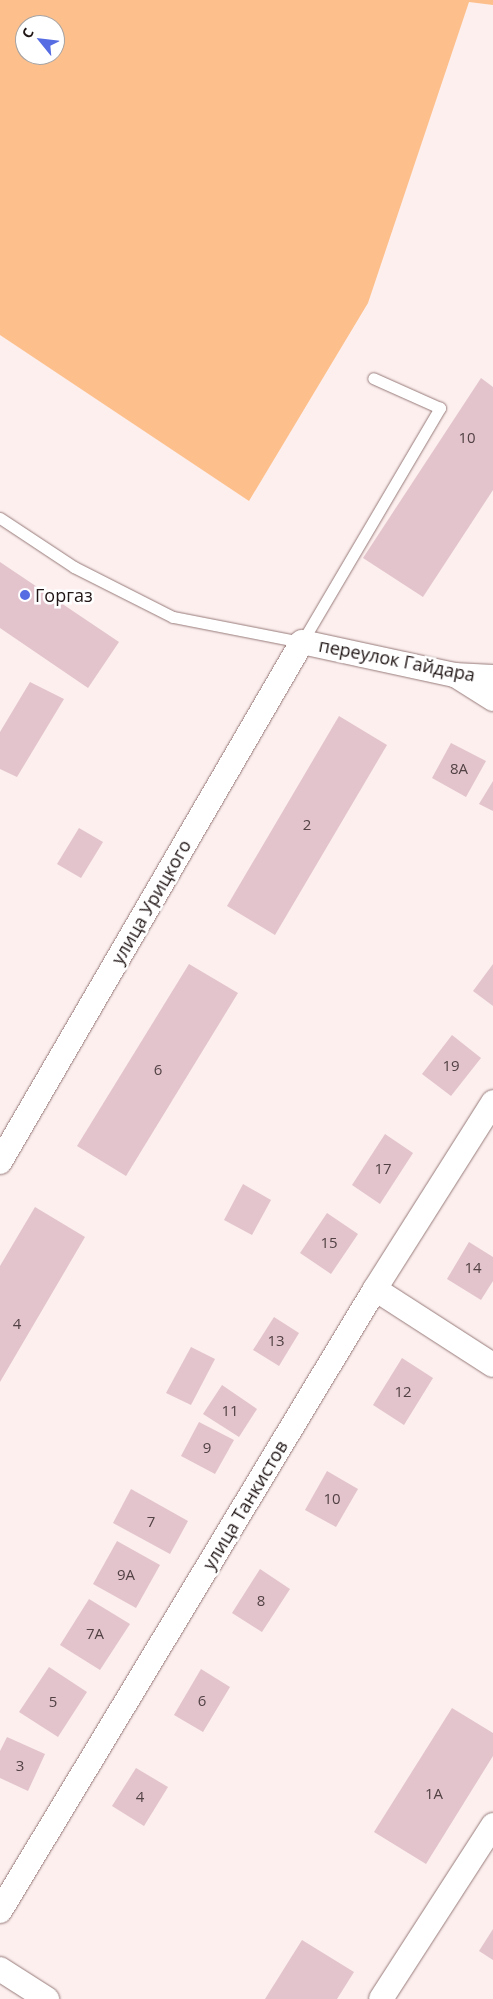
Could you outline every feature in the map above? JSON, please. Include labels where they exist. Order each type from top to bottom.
[{"type":"street","name":"переулок Гайдара","points":[[302,642],[454,674],[493,677]]},
{"type":"street","name":"улица Урицкого","points":[[0,1162],[302,642]]},
{"type":"street","points":[[454,674],[493,699]]},
{"type":"street","name":"улица Танкистов","points":[[0,1911],[375,1290],[493,1102]]},
{"type":"street","points":[[375,1290],[493,1365]]},
{"type":"street","points":[[381,1999],[493,1825]]},
{"type":"street","points":[[0,1969],[47,1999]]},
{"type":"lane","points":[[0,518],[74,567],[173,617],[302,642],[440,408],[373,378]]},
{"type":"shaded area","points":[[0,0],[493,0],[493,5],[469,2],[368,303],[249,501],[0,335]]},
{"type":"building","points":[[481,378],[493,387],[493,490],[423,597],[363,558]]},
{"type":"building","name":"Горгаз","points":[[0,562],[119,642],[88,688],[0,628]]},
{"type":"building","points":[[30,682],[64,699],[17,777],[0,769],[0,732]]},
{"type":"building","points":[[339,716],[387,745],[275,935],[227,906]]},
{"type":"building","points":[[451,743],[486,761],[466,797],[432,778]]},
{"type":"building","points":[[493,781],[493,811],[479,804]]},
{"type":"building","points":[[79,828],[103,842],[81,878],[57,864]]},
{"type":"building","points":[[189,964],[238,993],[126,1176],[77,1146]]},
{"type":"building","points":[[493,964],[493,1006],[473,991]]},
{"type":"building","points":[[452,1035],[481,1058],[451,1096],[422,1074]]},
{"type":"building","points":[[385,1134],[413,1153],[380,1204],[352,1185]]},
{"type":"building","points":[[243,1184],[271,1200],[252,1235],[224,1220]]},
{"type":"building","points":[[35,1207],[85,1237],[0,1382],[0,1266]]},
{"type":"building","points":[[327,1213],[358,1234],[331,1274],[300,1253]]},
{"type":"building","points":[[469,1242],[493,1257],[493,1281],[481,1300],[447,1279]]},
{"type":"building","points":[[274,1317],[299,1333],[279,1366],[253,1350]]},
{"type":"building","points":[[191,1347],[215,1359],[191,1405],[166,1393]]},
{"type":"building","points":[[402,1358],[433,1378],[404,1425],[373,1405]]},
{"type":"building","points":[[222,1385],[257,1409],[239,1437],[203,1414]]},
{"type":"building","points":[[199,1422],[234,1440],[215,1474],[181,1456]]},
{"type":"building","points":[[327,1471],[358,1489],[336,1527],[305,1510]]},
{"type":"building","points":[[131,1489],[188,1521],[170,1554],[113,1523]]},
{"type":"building","points":[[117,1541],[160,1565],[136,1608],[93,1584]]},
{"type":"building","points":[[260,1569],[290,1589],[262,1632],[232,1613]]},
{"type":"building","points":[[89,1599],[130,1624],[100,1670],[60,1645]]},
{"type":"building","points":[[49,1667],[87,1692],[58,1737],[19,1712]]},
{"type":"building","points":[[201,1669],[230,1687],[203,1732],[174,1715]]},
{"type":"building","points":[[452,1708],[493,1733],[493,1756],[426,1864],[374,1832]]},
{"type":"building","points":[[7,1737],[45,1754],[28,1791],[0,1778],[0,1751]]},
{"type":"building","points":[[136,1768],[168,1787],[144,1826],[112,1806]]},
{"type":"building","points":[[493,1929],[493,1960],[479,1951]]},
{"type":"building","points":[[302,1940],[354,1972],[337,1999],[265,1999]]},
{"type":"place","name":"Горгаз","points":[[25,595]]}]
